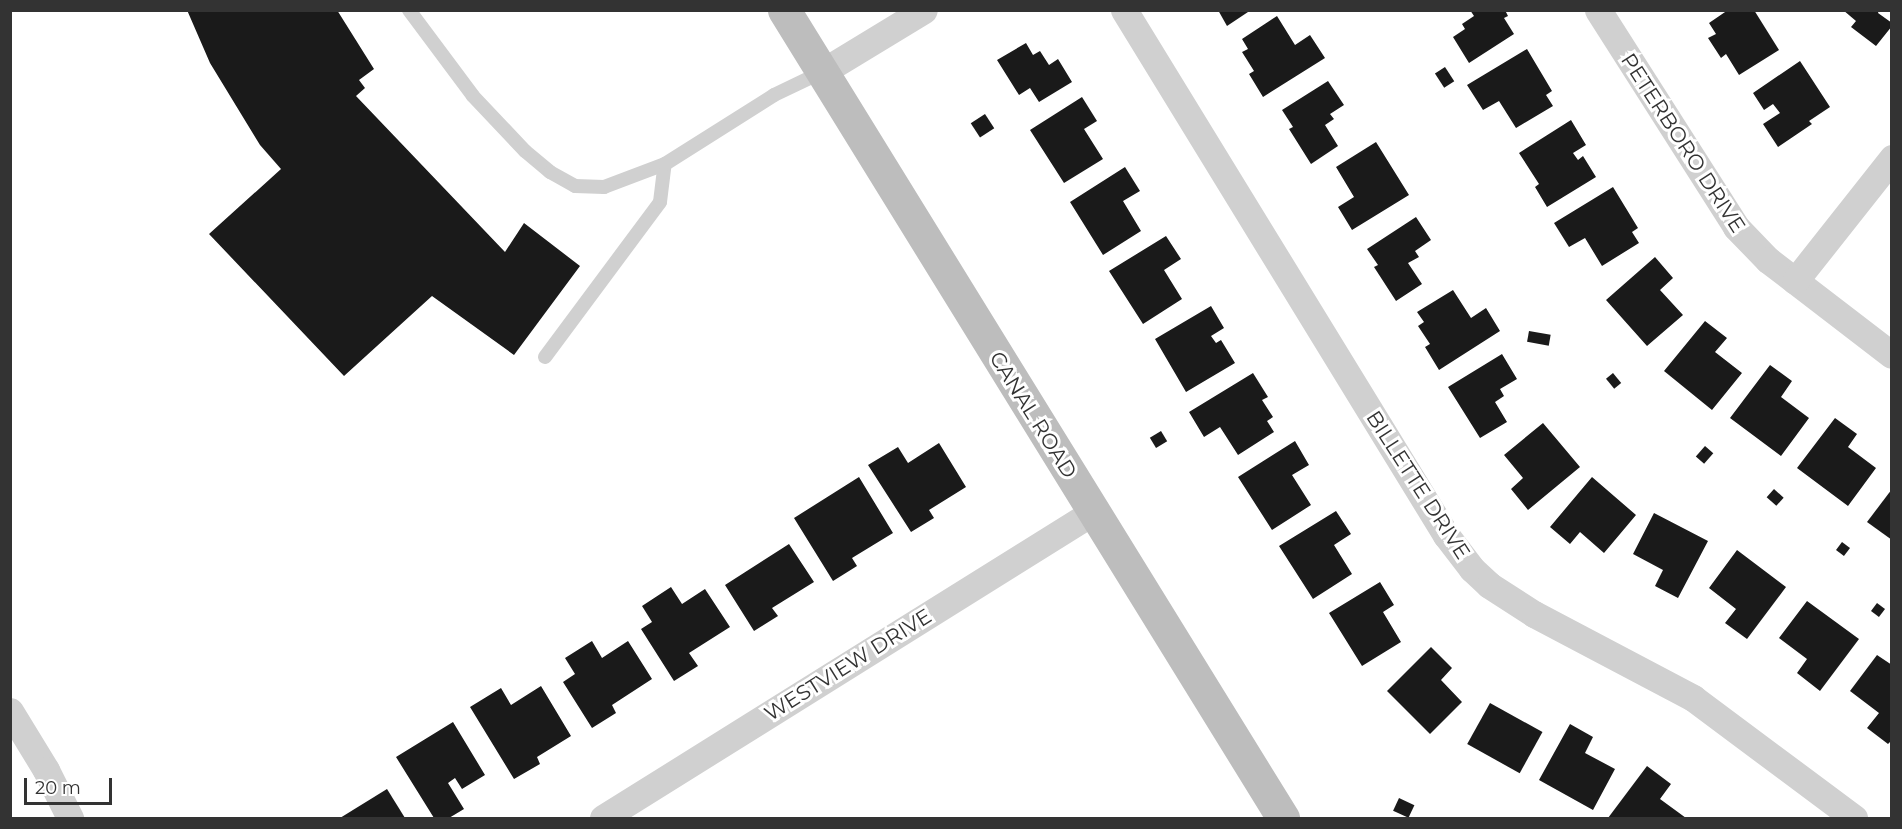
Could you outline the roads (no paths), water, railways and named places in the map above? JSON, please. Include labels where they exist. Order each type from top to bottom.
[{"type":"street","name":"CANAL ROAD","points":[[784,10],[1283,819]]},
{"type":"street","points":[[822,72],[924,10]]},
{"type":"street","name":"BILLETTE DRIVE","points":[[1124,10],[1446,535],[1472,569],[1489,585],[1534,614],[1693,698],[1854,819]]},
{"type":"street","name":"PETERBORO DRIVE","points":[[1598,10],[1736,227],[1768,260],[1892,355]]},
{"type":"street","points":[[1795,281],[1892,158]]},
{"type":"street","name":"WESTVIEW DRIVE","points":[[603,819],[1093,512]]},
{"type":"street","points":[[10,711],[46,770],[70,819]]},
{"type":"lane","points":[[409,10],[473,96],[525,151],[550,172],[575,186],[604,187],[665,164],[774,94],[822,72]]},
{"type":"lane","points":[[545,357],[660,202],[665,164]]}]
